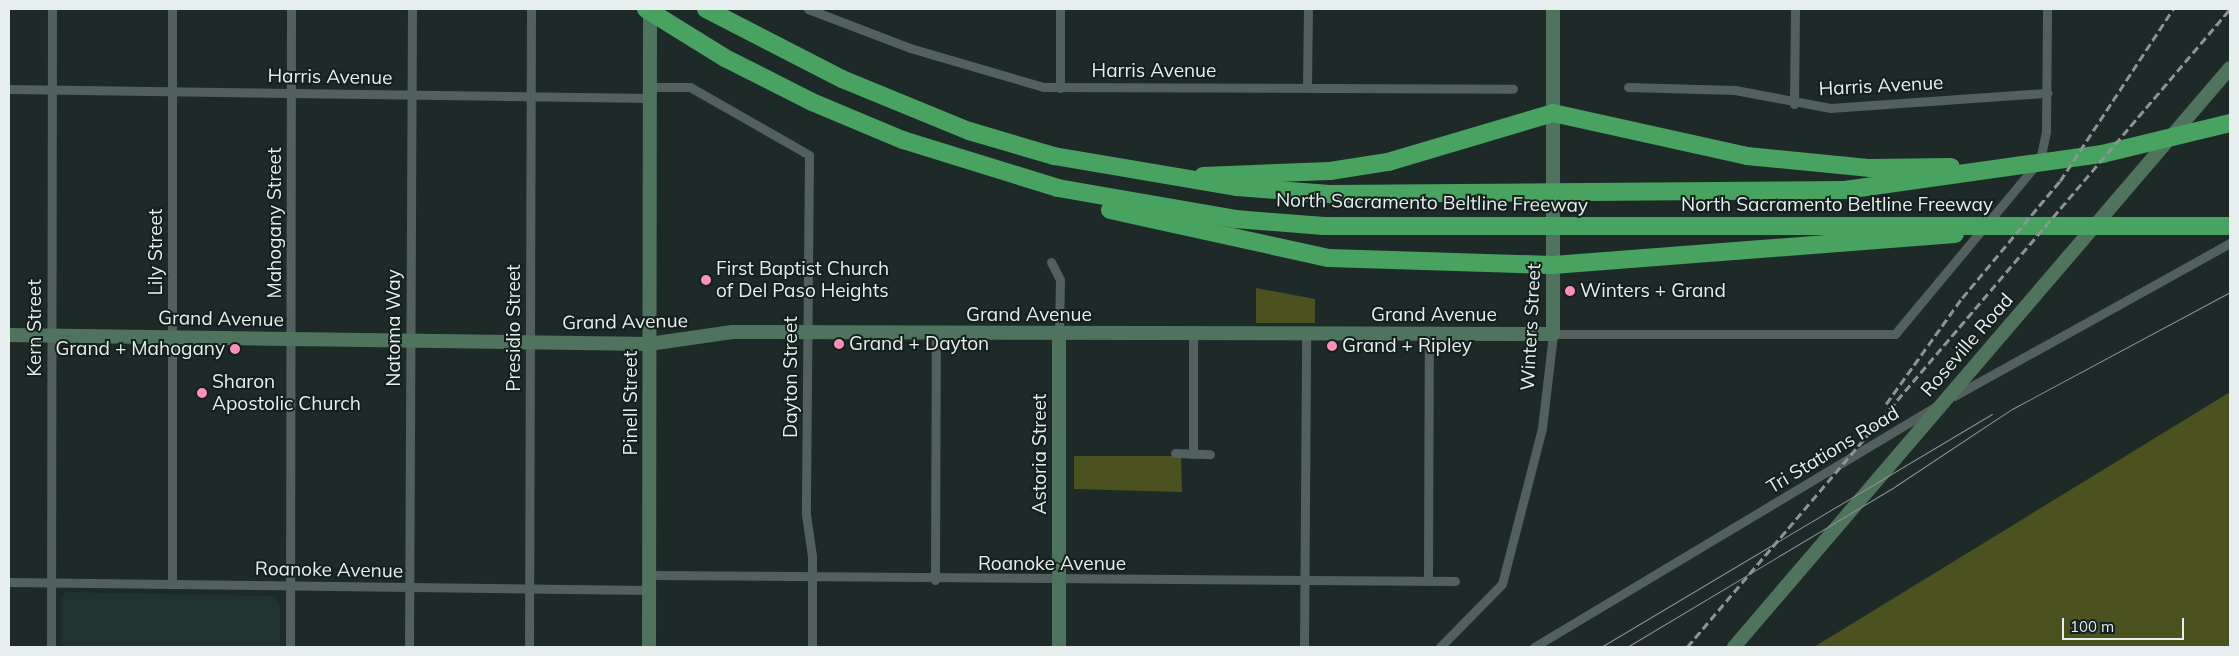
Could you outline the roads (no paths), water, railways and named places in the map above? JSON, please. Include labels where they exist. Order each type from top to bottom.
[{"type":"highway","name":"North Sacramento Beltline Freeway","points":[[646,9],[724,58],[812,102],[996,171],[1146,206],[1234,219],[1324,226],[1583,226],[1917,232],[2012,227],[2230,226]]},
{"type":"highway","name":"North Sacramento Beltline Freeway","points":[[706,9],[842,79],[969,131],[1054,156],[1182,180],[1330,194],[1584,193],[1845,190],[1924,173]]},
{"type":"highway","points":[[1182,180],[1221,173],[1330,171],[1388,162],[1554,113],[1747,156],[1924,173],[2029,166],[2197,132],[2230,123]]},
{"type":"highway","points":[[2197,132],[2230,119]]},
{"type":"highway","points":[[996,171],[1046,191],[1175,228],[1329,258],[1553,265],[1917,232]]},
{"type":"street","name":"Kern Street","points":[[51,647],[52,9]]},
{"type":"street","name":"Lily Street","points":[[172,9],[172,584]]},
{"type":"street","name":"Mahogany Street","points":[[290,647],[291,9]]},
{"type":"street","name":"Natoma Way","points":[[409,647],[412,9]]},
{"type":"street","name":"Presidio Street","points":[[529,647],[531,9]]},
{"type":"street","name":"Pinell Street","points":[[650,9],[650,647]]},
{"type":"street","name":"Harris Avenue","points":[[808,9],[962,65],[1043,87],[1512,89]]},
{"type":"street","points":[[1060,9],[1060,88]]},
{"type":"street","points":[[1307,87],[1308,9]]},
{"type":"street","name":"Winters Street","points":[[1440,647],[1502,584],[1542,428],[1553,334],[1554,9]]},
{"type":"street","points":[[1794,104],[1795,9]]},
{"type":"street","name":"Grand Avenue","points":[[9,335],[650,344],[732,332],[808,334],[1895,334],[2040,160],[2046,140],[2047,9]]},
{"type":"street","name":"Roseville Road","points":[[1734,647],[2230,68]]},
{"type":"street","name":"Harris Avenue","points":[[9,89],[531,96],[650,92],[690,87]]},
{"type":"street","name":"Dayton Street","points":[[690,87],[809,154],[806,514],[812,579],[812,647]]},
{"type":"street","name":"Harris Avenue","points":[[1628,87],[1735,90],[1794,104],[1844,108],[2046,93]]},
{"type":"street","name":"Tri Stations Road","points":[[1534,647],[2016,358],[2199,264],[2230,243]]},
{"type":"street","name":"Astoria Street","points":[[1051,262],[1060,280],[1059,647]]},
{"type":"street","points":[[935,580],[936,334]]},
{"type":"street","points":[[1193,334],[1193,454]]},
{"type":"street","points":[[1304,647],[1306,334]]},
{"type":"street","points":[[1428,582],[1429,334]]},
{"type":"street","points":[[1175,454],[1210,454]]},
{"type":"street","name":"Roanoke Avenue","points":[[650,575],[935,580],[1455,581]]},
{"type":"street","name":"Roanoke Avenue","points":[[9,582],[650,590]]},
{"type":"tram line","points":[[1627,647],[1894,487],[2012,409],[2230,292]]},
{"type":"tram line","points":[[1601,647],[1992,414]]},
{"type":"railway","points":[[1886,404],[1962,298],[2060,181],[2173,9]]},
{"type":"railway","points":[[1687,647],[2230,9]]},
{"type":"place","name":"First Baptist Church of Del Paso Heights","points":[[706,280]]},
{"type":"place","name":"Winters + Grand","points":[[1570,291]]},
{"type":"place","name":"Grand + Dayton","points":[[839,344]]},
{"type":"place","name":"Grand + Ripley","points":[[1332,346]]},
{"type":"place","name":"Grand + Mahogany","points":[[235,349]]},
{"type":"place","name":"Sharon Apostolic Church","points":[[202,393]]}]
